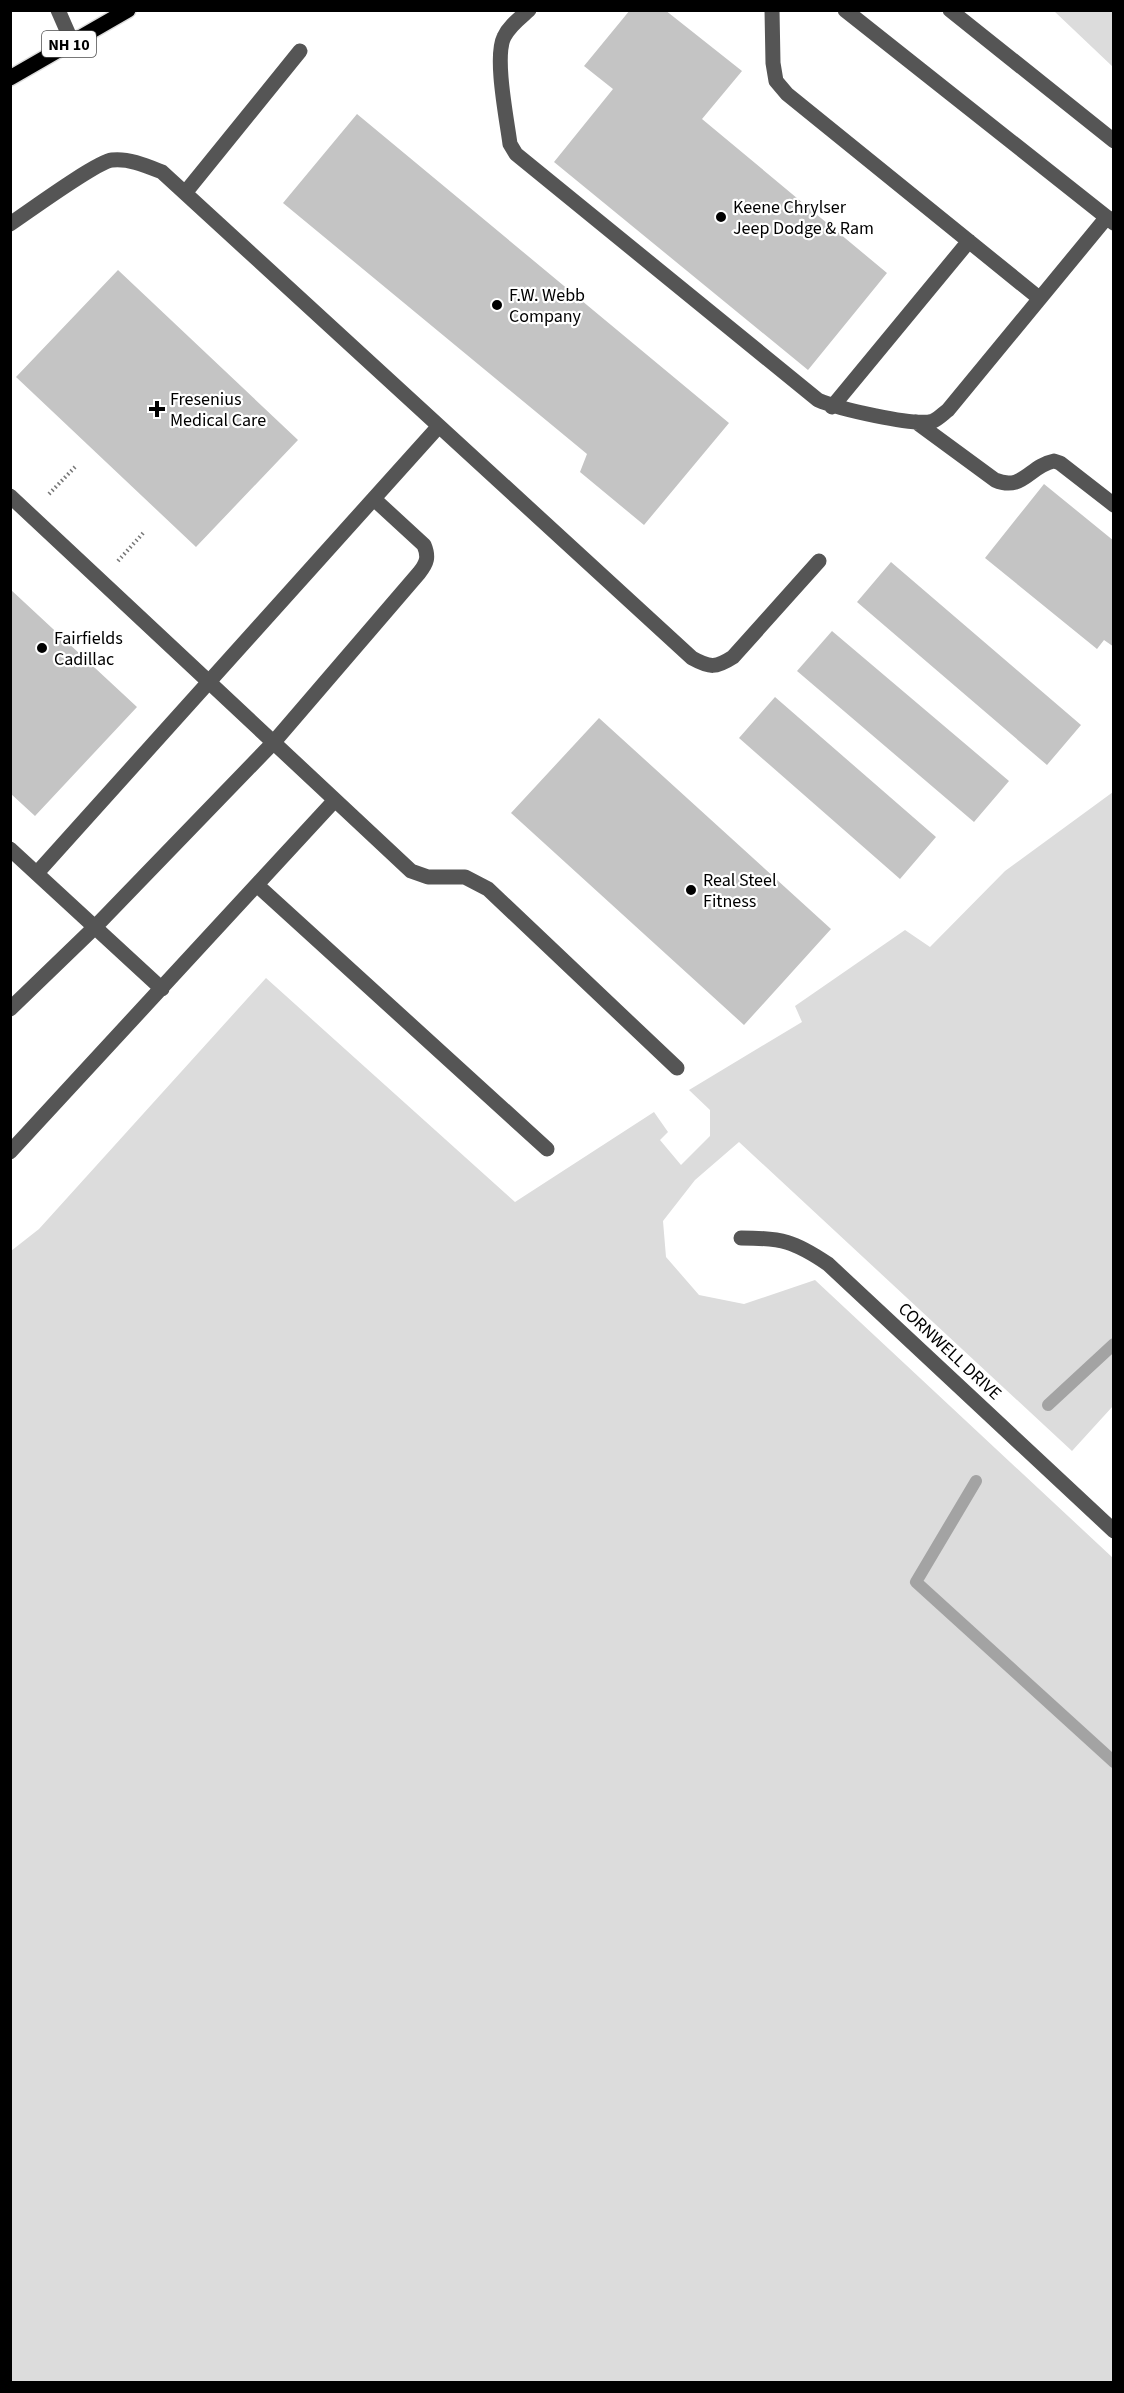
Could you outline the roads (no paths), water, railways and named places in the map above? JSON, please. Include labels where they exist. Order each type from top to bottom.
[{"type":"main road","name":"NH 10","points":[[10,78],[128,10]]},
{"type":"street","points":[[58,10],[72,42]]},
{"type":"street","points":[[530,10],[508,30],[502,40],[500,57],[510,144],[516,154],[818,400],[832,407],[916,422],[933,421],[948,410],[1039,298],[1110,220],[845,10]]},
{"type":"street","points":[[772,10],[773,63],[776,81],[787,94],[1039,298]]},
{"type":"street","points":[[950,10],[1113,141]]},
{"type":"street","points":[[185,193],[300,51]]},
{"type":"street","points":[[10,224],[94,168],[112,160],[136,162],[162,172],[692,658],[708,667],[722,664],[733,657],[819,561]]},
{"type":"street","points":[[832,407],[969,242]]},
{"type":"street","points":[[916,422],[994,480],[1004,484],[1013,484],[1037,468],[1054,461],[1060,463],[1113,505]]},
{"type":"street","points":[[37,873],[440,426]]},
{"type":"street","points":[[10,496],[411,871],[428,877],[465,877],[488,889],[677,1068]]},
{"type":"street","points":[[10,1009],[95,927],[273,743],[426,563],[428,555],[424,545],[374,499]]},
{"type":"street","points":[[10,1152],[335,800]]},
{"type":"street","points":[[12,854],[37,873],[162,989]]},
{"type":"street","points":[[257,885],[547,1149]]},
{"type":"street","name":"CORNWELL DRIVE","points":[[741,1238],[773,1238],[804,1247],[828,1264],[1113,1531]]},
{"type":"waterway","points":[[1048,1405],[1114,1344]]},
{"type":"waterway","points":[[976,1481],[916,1582],[1114,1762]]},
{"type":"place","name":"Keene Chrylser Jeep Dodge & Ram","points":[[721,217]]},
{"type":"place","name":"F.W. Webb Company","points":[[497,305]]},
{"type":"place","name":"Fresenius Medical Care","points":[[157,409]]},
{"type":"place","name":"Fairfields Cadillac","points":[[42,648]]},
{"type":"place","name":"Real Steel Fitness","points":[[691,890]]}]
